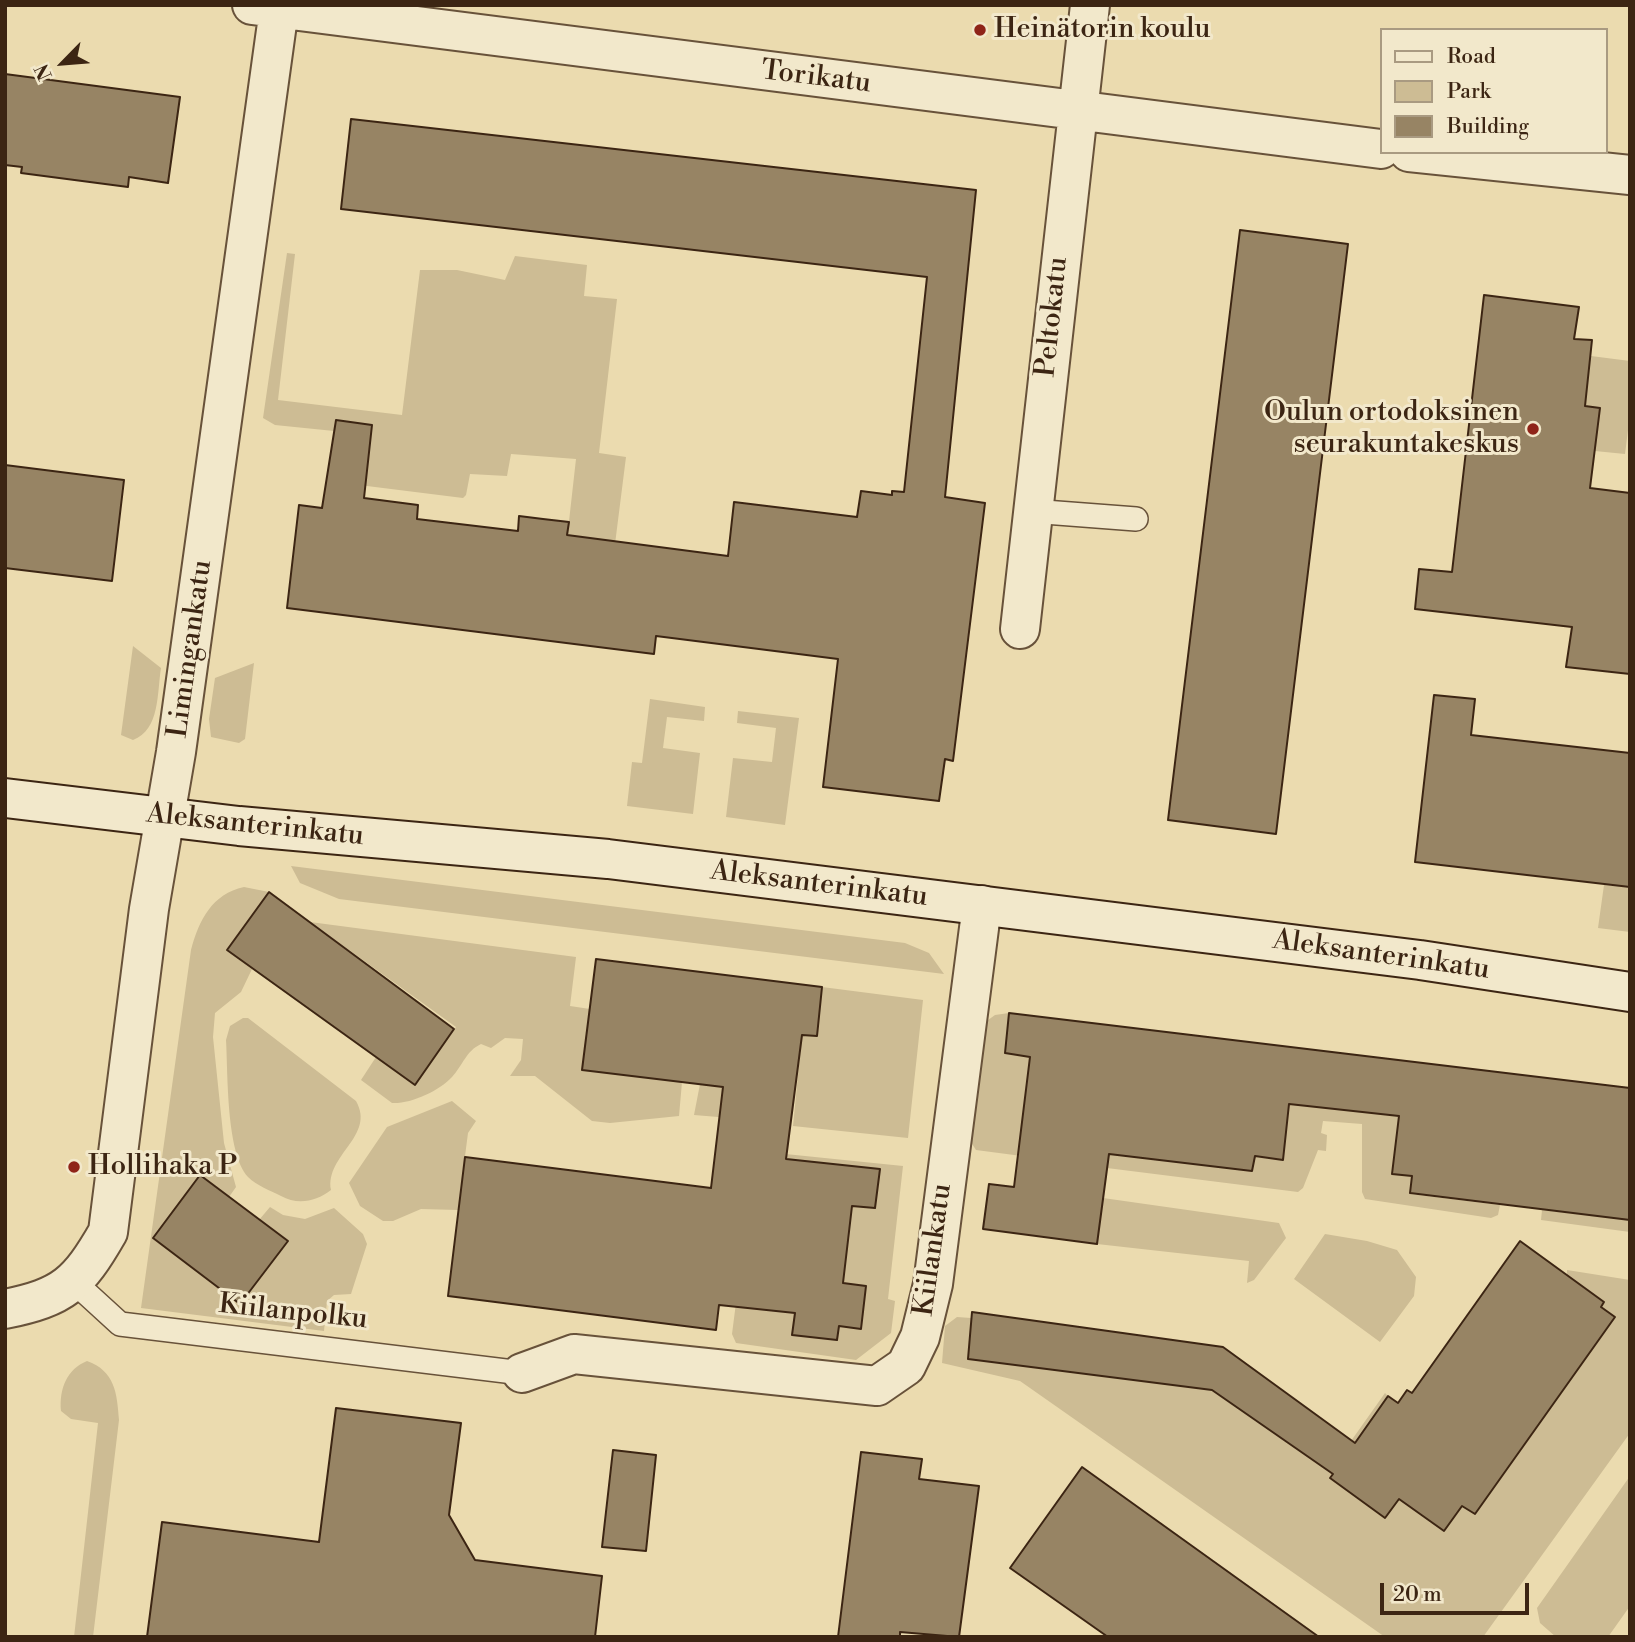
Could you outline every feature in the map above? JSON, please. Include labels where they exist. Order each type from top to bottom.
[{"type":"street","name":"Peltokatu","points":[[1020,629],[1031,511],[1090,5]]},
{"type":"street","name":"Torikatu","points":[[270,6],[1077,112],[1380,149]]},
{"type":"street","name":"Limingankatu","points":[[5,1310],[43,1301],[73,1281],[92,1259],[108,1232],[149,909],[165,817],[270,6]]},
{"type":"street","points":[[1428,154],[1630,175]]},
{"type":"street","name":"Aleksanterinkatu","points":[[5,798],[165,817],[608,859],[1420,960],[1630,992]]},
{"type":"street","name":"Kiilankatu","points":[[522,1373],[574,1354],[877,1386],[906,1366],[920,1337],[933,1284],[982,905]]},
{"type":"lane","points":[[1031,511],[1136,519]]},
{"type":"lane","name":"Kiilanpolku","points":[[73,1281],[120,1324],[522,1373]]},
{"type":"green space","points":[[287,253],[295,254],[278,400],[402,415],[420,270],[457,270],[505,280],[515,256],[587,265],[584,296],[617,299],[599,453],[626,457],[615,544],[567,539],[576,459],[511,454],[507,476],[470,474],[463,498],[359,485],[369,453],[372,425],[335,420],[334,431],[275,425],[263,418]]},
{"type":"green space","points":[[1591,356],[1630,361],[1630,414],[1625,454],[1595,451],[1600,408],[1585,406]]},
{"type":"green space","points":[[133,646],[161,668],[153,719],[142,735],[133,740],[121,735]]},
{"type":"green space","points":[[254,663],[245,739],[239,743],[211,737],[209,719],[215,678]]},
{"type":"green space","points":[[650,699],[705,707],[704,721],[667,717],[663,748],[700,753],[693,814],[627,806],[632,762],[642,763]]},
{"type":"green space","points":[[738,711],[799,718],[785,825],[726,817],[733,758],[772,762],[776,728],[737,723]]},
{"type":"green space","points":[[291,866],[905,943],[929,953],[944,974],[339,899],[300,883]]},
{"type":"green space","points":[[1604,885],[1630,887],[1630,932],[1598,928]]},
{"type":"green space","points":[[244,887],[269,892],[227,950],[252,969],[241,992],[215,1013],[213,1037],[224,1143],[236,1187],[229,1197],[200,1175],[153,1238],[240,1304],[287,1242],[259,1220],[270,1207],[283,1215],[305,1219],[334,1208],[363,1234],[367,1244],[351,1294],[334,1295],[327,1301],[324,1331],[141,1308],[191,950],[198,928],[208,910],[223,896]]},
{"type":"green space","points":[[310,922],[576,957],[570,1006],[590,1009],[582,1070],[682,1082],[679,1116],[610,1123],[592,1121],[535,1076],[510,1076],[521,1060],[523,1039],[505,1038],[491,1048],[481,1044],[476,1047],[452,1077],[432,1092],[416,1099],[392,1103],[361,1080],[376,1057],[415,1085],[456,1027]]},
{"type":"green space","points":[[822,987],[923,1000],[908,1138],[793,1126],[802,1035],[817,1036]]},
{"type":"green space","points":[[1009,1013],[1005,1053],[1030,1057],[1022,1127],[1037,1158],[976,1150],[969,1139],[984,1023],[995,1015]]},
{"type":"green space","points":[[248,1018],[356,1101],[360,1125],[335,1166],[331,1190],[319,1197],[306,1201],[287,1199],[251,1180],[241,1166],[232,1132],[226,1040],[230,1026]]},
{"type":"green space","points":[[1321,1051],[1381,1058],[1374,1113],[1399,1116],[1392,1174],[1412,1176],[1410,1194],[1500,1205],[1498,1215],[1491,1218],[1365,1199],[1362,1192],[1362,1124],[1323,1121],[1321,1133],[1327,1135],[1326,1151],[1318,1150],[1303,1188],[1298,1192],[1091,1166],[1087,1151],[1252,1171],[1255,1156],[1283,1160],[1289,1104],[1314,1107]]},
{"type":"green space","points":[[700,1084],[782,1094],[779,1122],[694,1115]]},
{"type":"green space","points":[[452,1101],[476,1121],[468,1133],[458,1210],[421,1209],[393,1221],[383,1221],[360,1206],[349,1183],[387,1127]]},
{"type":"green space","points":[[756,1151],[903,1166],[888,1299],[895,1301],[891,1333],[856,1360],[736,1343],[732,1334],[742,1256],[750,1308],[795,1313],[792,1335],[837,1340],[839,1326],[861,1328],[866,1286],[843,1283],[852,1206],[875,1208],[880,1170],[786,1159]]},
{"type":"green space","points":[[1103,1198],[1279,1223],[1286,1238],[1254,1280],[1247,1283],[1249,1261],[1097,1244]]},
{"type":"green space","points":[[1542,1210],[1630,1220],[1630,1232],[1541,1220]]},
{"type":"green space","points":[[1325,1234],[1367,1241],[1397,1250],[1416,1277],[1414,1296],[1380,1342],[1294,1279]]},
{"type":"green space","points":[[1567,1270],[1630,1280],[1630,1433],[1483,1637],[1385,1637],[1020,1381],[942,1363],[945,1326],[957,1317],[971,1318],[968,1358],[1205,1385],[1303,1453],[1323,1422],[1351,1441],[1385,1393],[1388,1396],[1385,1517],[1399,1499],[1444,1531],[1462,1506],[1475,1514],[1614,1317],[1601,1307],[1604,1302],[1567,1275]]},
{"type":"green space","points":[[87,1361],[104,1371],[113,1384],[119,1420],[93,1637],[74,1637],[98,1423],[71,1419],[61,1411],[61,1403],[63,1388],[69,1375]]},
{"type":"green space","points":[[1630,1476],[1630,1606],[1608,1637],[1556,1637],[1540,1623],[1537,1608]]},
{"type":"building","points":[[5,74],[180,97],[168,183],[129,177],[128,187],[21,173],[22,167],[5,165]]},
{"type":"building","points":[[351,119],[976,190],[945,497],[985,503],[953,761],[945,759],[939,801],[823,787],[838,659],[656,636],[654,654],[287,608],[299,505],[322,508],[336,420],[372,425],[364,498],[418,505],[417,519],[518,531],[519,516],[569,522],[567,535],[728,556],[734,502],[857,517],[861,491],[892,495],[892,491],[904,492],[927,277],[341,209]]},
{"type":"building","points":[[1240,230],[1348,244],[1276,834],[1168,820]]},
{"type":"building","name":"Oulun ortodoksinen seurakuntakeskus","points":[[1484,295],[1579,307],[1574,339],[1592,340],[1585,406],[1600,408],[1590,488],[1630,493],[1630,674],[1566,667],[1572,627],[1415,609],[1419,569],[1452,572]]},
{"type":"building","points":[[5,465],[124,480],[112,581],[5,568]]},
{"type":"building","points":[[1434,695],[1475,699],[1471,735],[1630,753],[1630,887],[1415,862]]},
{"type":"building","points":[[269,892],[454,1029],[415,1085],[227,950]]},
{"type":"building","points":[[596,959],[822,987],[817,1036],[802,1035],[786,1159],[880,1169],[875,1208],[852,1206],[843,1283],[866,1286],[861,1329],[839,1326],[837,1340],[792,1335],[795,1313],[719,1305],[716,1330],[448,1296],[465,1157],[711,1188],[723,1087],[582,1070]]},
{"type":"building","points":[[1009,1013],[1630,1088],[1630,1220],[1410,1193],[1412,1176],[1392,1174],[1399,1116],[1289,1104],[1283,1160],[1255,1156],[1252,1171],[1109,1154],[1097,1244],[983,1229],[989,1184],[1014,1187],[1030,1057],[1005,1053]]},
{"type":"building","points":[[200,1175],[288,1241],[240,1304],[153,1238]]},
{"type":"building","points":[[1520,1241],[1604,1302],[1601,1307],[1615,1317],[1475,1514],[1462,1506],[1444,1531],[1399,1499],[1385,1518],[1330,1478],[1333,1474],[1212,1390],[968,1359],[972,1312],[1223,1347],[1355,1443],[1388,1396],[1398,1403],[1407,1390],[1412,1393]]},
{"type":"building","points":[[336,1408],[461,1423],[449,1515],[475,1560],[602,1576],[595,1637],[147,1637],[162,1522],[319,1542]]},
{"type":"building","points":[[613,1450],[656,1455],[646,1551],[602,1547]]},
{"type":"building","points":[[861,1452],[922,1459],[919,1479],[979,1486],[959,1637],[900,1632],[900,1637],[838,1637]]},
{"type":"building","points":[[1082,1467],[1319,1637],[1108,1637],[1010,1568]]},
{"type":"place","name":"Heinätorin koulu","points":[[980,30]]},
{"type":"place","name":"Oulun ortodoksinen seurakuntakeskus","points":[[1533,429]]},
{"type":"place","name":"Hollihaka P","points":[[74,1167]]}]
